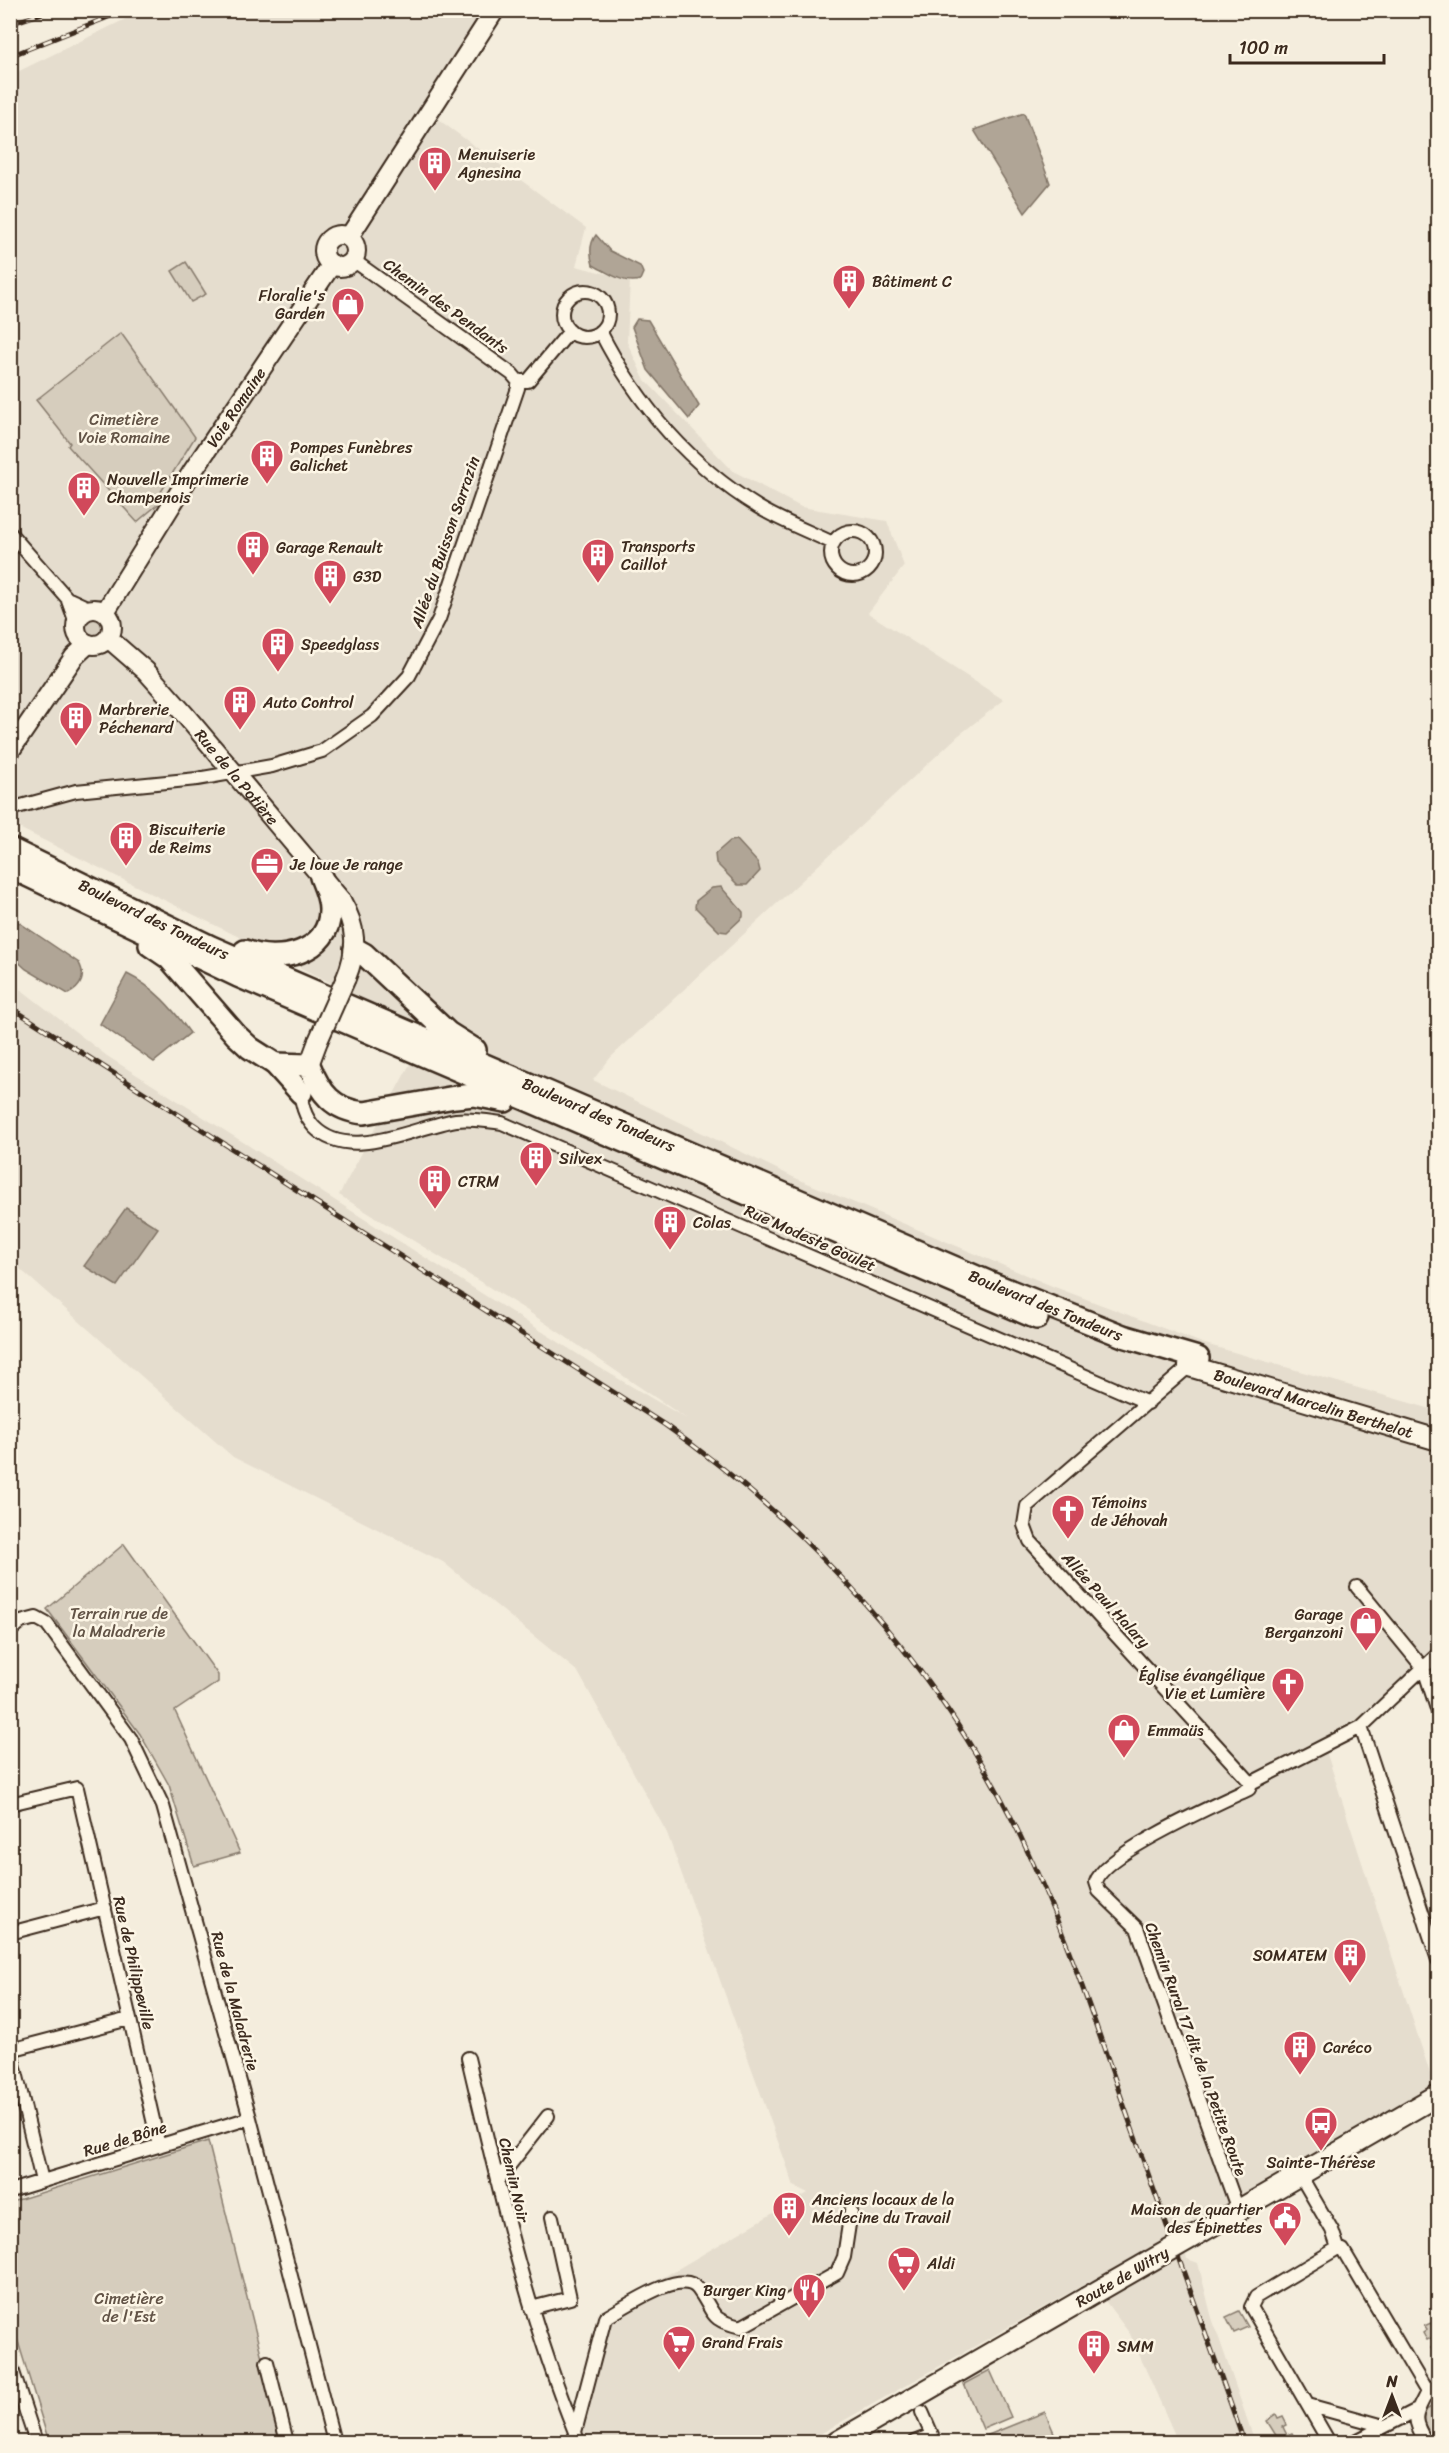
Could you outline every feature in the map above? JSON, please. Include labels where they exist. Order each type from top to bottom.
[{"type":"highway","name":"Boulevard des Tondeurs","points":[[10,849],[211,947],[1064,1315],[1193,1362]]},
{"type":"highway","name":"Boulevard des Tondeurs","points":[[10,867],[238,976],[1024,1313],[1072,1331],[1193,1362]]},
{"type":"highway","points":[[104,895],[259,956],[278,958],[306,949],[319,939],[329,923],[330,908],[321,877]]},
{"type":"highway","points":[[39,880],[76,907],[155,947],[169,958],[236,1035],[250,1048],[275,1064],[301,1093]]},
{"type":"highway","points":[[355,949],[364,954],[448,1033],[494,1060],[576,1098],[611,1120]]},
{"type":"highway","points":[[275,1064],[309,1065],[317,1085],[326,1098],[349,1112],[364,1113],[455,1097],[488,1097],[525,1109],[713,1189],[771,1206]]},
{"type":"main road","points":[[349,237],[495,10]]},
{"type":"main road","points":[[336,235],[349,237],[356,245],[353,260],[346,266],[332,264],[325,256],[328,241],[336,235]]},
{"type":"main road","name":"Voie Romaine","points":[[98,610],[332,264]]},
{"type":"main road","points":[[10,751],[74,657],[81,634],[83,612],[98,610],[111,621],[108,638],[99,644],[81,634]]},
{"type":"main road","name":"Rue de la Potière","points":[[108,638],[146,671],[340,900],[350,915],[354,928],[355,949]]},
{"type":"main road","points":[[309,1065],[346,978],[355,949]]},
{"type":"main road","name":"Boulevard Marcelin Berthelot","points":[[1193,1362],[1438,1429]]},
{"type":"main road","name":"Boulevard Marcelin Berthelot","points":[[1193,1362],[1438,1440]]},
{"type":"main road","name":"Route de Witry","points":[[837,2442],[1438,2095]]},
{"type":"street","name":"Chemin des Pendants","points":[[353,260],[512,374],[518,381]]},
{"type":"street","points":[[588,291],[600,296],[607,307],[607,320],[600,331],[590,336],[579,336],[570,331],[564,324],[562,312],[566,300],[575,292],[588,291]]},
{"type":"street","points":[[518,381],[528,381],[570,331]]},
{"type":"street","points":[[600,331],[618,368],[650,413],[684,451],[714,477],[759,508],[833,543]]},
{"type":"street","name":"Allée du Buisson Sarrazin","points":[[10,809],[76,791],[197,779],[231,771],[272,766],[322,751],[372,716],[409,676],[440,619],[518,381]]},
{"type":"street","points":[[10,533],[67,598],[81,634]]},
{"type":"street","points":[[67,598],[98,610]]},
{"type":"street","points":[[301,1093],[309,1065]]},
{"type":"street","name":"Rue Modeste Goulet","points":[[301,1093],[303,1109],[309,1122],[321,1134],[338,1142],[357,1144],[457,1120],[502,1123],[1148,1403]]},
{"type":"street","name":"Allée Paul Halary","points":[[1193,1362],[1027,1506],[1024,1526],[1030,1541],[1251,1783]]},
{"type":"street","points":[[1357,1587],[1424,1669],[1438,1712]]},
{"type":"street","name":"Rue de la Maladrerie","points":[[10,1631],[21,1622],[36,1618],[47,1624],[131,1739],[153,1779],[174,1837],[334,2442]]},
{"type":"street","points":[[1251,1783],[1361,1727],[1438,1654]]},
{"type":"street","points":[[1361,1727],[1438,1960]]},
{"type":"street","name":"Chemin Rural 17 dit de la Petite Route","points":[[1239,2210],[1137,1928],[1099,1891],[1096,1882],[1104,1868],[1177,1823],[1249,1789],[1251,1783]]},
{"type":"street","name":"Rue de Philippeville","points":[[10,1804],[77,1788],[159,2146]]},
{"type":"street","points":[[10,1933],[105,1908]]},
{"type":"street","points":[[42,2181],[11,2050],[129,2019]]},
{"type":"street","name":"Chemin Noir","points":[[468,2058],[514,2250],[555,2383],[577,2437]]},
{"type":"street","points":[[497,2181],[548,2116]]},
{"type":"street","name":"Rue de Bône","points":[[10,2191],[250,2118]]},
{"type":"street","points":[[1300,2175],[1332,2230],[1338,2248],[1343,2250],[1427,2392]]},
{"type":"street","points":[[577,2437],[605,2318],[668,2284],[684,2281],[697,2287],[711,2313],[722,2323],[741,2327],[837,2273],[844,2258],[851,2211]]},
{"type":"street","name":"Chemin Noir","points":[[531,2308],[570,2298],[552,2217]]},
{"type":"street","points":[[1329,2442],[1251,2307],[1251,2303],[1256,2297],[1338,2248]]},
{"type":"street","points":[[267,2362],[287,2442]]},
{"type":"street","points":[[10,2363],[36,2442]]},
{"type":"street","points":[[1354,2442],[1415,2410],[1427,2392],[1438,2385]]},
{"type":"street","points":[[1308,2404],[1384,2426]]},
{"type":"street","points":[[1415,2410],[1417,2428],[1426,2442]]},
{"type":"street","points":[[914,2442],[932,2435],[922,2412]]},
{"type":"shaded area","points":[[142,11],[491,11],[439,120],[586,228],[576,266],[630,280],[627,342],[644,379],[733,471],[801,507],[887,521],[904,566],[868,613],[1004,700],[959,735],[611,1057],[593,1080],[793,1177],[1052,1286],[1202,1343],[1438,1411],[1438,1663],[1369,1725],[1328,1750],[1327,1754],[1435,2089],[1195,2223],[1183,2208],[1175,2215],[1187,2259],[1198,2263],[1212,2318],[1255,2442],[1178,2442],[1130,2334],[1090,2281],[806,2442],[587,2442],[582,2428],[614,2306],[808,2193],[794,2186],[667,1833],[578,1672],[443,1562],[233,1457],[11,1261],[10,981],[107,1056],[590,1362],[687,1419],[523,1308],[339,1195],[428,1031],[11,824],[11,75]]},
{"type":"shaded area","points":[[1024,113],[1050,183],[1025,213],[974,130]]},
{"type":"shaded area","points":[[596,235],[610,251],[640,266],[643,273],[640,280],[628,281],[593,265],[591,250]]},
{"type":"shaded area","points":[[637,319],[648,320],[699,406],[689,419],[648,370],[632,327]]},
{"type":"shaded area","points":[[737,840],[758,863],[760,871],[747,885],[738,885],[716,863],[715,854],[730,841]]},
{"type":"shaded area","points":[[721,887],[743,912],[743,917],[727,932],[719,931],[695,907],[696,901],[712,888]]},
{"type":"shaded area","points":[[11,917],[79,963],[82,977],[77,988],[68,994],[26,969],[11,955]]},
{"type":"shaded area","points":[[127,974],[146,985],[162,999],[190,1033],[154,1062],[100,1024]]},
{"type":"shaded area","points":[[126,1208],[158,1228],[117,1286],[84,1266]]},
{"type":"green space","points":[[186,262],[206,294],[191,302],[172,271]]},
{"type":"green space","name":"Cimetière Voie Romaine","points":[[121,333],[195,437],[159,495],[163,500],[137,522],[68,446],[70,443],[36,400]]},
{"type":"green space","points":[[94,614],[103,617],[106,626],[103,635],[94,638],[85,635],[82,626],[85,617]]},
{"type":"green space","name":"Terrain rue de la Maladrerie","points":[[124,1544],[218,1675],[218,1682],[175,1711],[240,1853],[194,1866],[169,1785],[140,1734],[47,1609]]},
{"type":"green space","name":"Cimetière de l'Est","points":[[208,2141],[283,2442],[49,2442],[11,2319],[11,2202]]},
{"type":"green space","points":[[1239,2311],[1248,2327],[1234,2333],[1226,2317]]},
{"type":"green space","points":[[1431,2323],[1438,2335],[1438,2354],[1436,2356],[1431,2348],[1435,2345],[1431,2338],[1427,2340],[1423,2333],[1427,2330],[1424,2326]]},
{"type":"green space","points":[[990,2370],[1011,2417],[983,2429],[964,2384]]},
{"type":"green space","points":[[1438,2403],[1438,2429],[1432,2433],[1437,2442],[1433,2442],[1423,2421],[1426,2410]]},
{"type":"green space","points":[[1045,2412],[1058,2442],[971,2442]]},
{"type":"green space","points":[[1276,2415],[1278,2419],[1283,2417],[1287,2425],[1283,2427],[1287,2435],[1292,2433],[1296,2440],[1280,2442],[1267,2421]]},
{"type":"railway","points":[[10,24],[52,10]]},
{"type":"railway","points":[[10,56],[126,10]]},
{"type":"railway","points":[[10,1007],[665,1425],[719,1465],[770,1508],[864,1603],[907,1654],[946,1708],[982,1764],[1031,1859],[1076,1970],[1244,2442]]},
{"type":"place","name":"Menuiserie Agnesina","points":[[435,192]]},
{"type":"place","name":"Bâtiment C","points":[[849,310]]},
{"type":"place","name":"Floralie's Garden","points":[[348,333]]},
{"type":"place","name":"Pompes Funèbres Galichet","points":[[267,485]]},
{"type":"place","name":"Nouvelle Imprimerie Champenois","points":[[84,517]]},
{"type":"place","name":"Garage Renault","points":[[253,576]]},
{"type":"place","name":"Transports Caillot","points":[[598,584]]},
{"type":"place","name":"G3D","points":[[330,605]]},
{"type":"place","name":"Speedglass","points":[[278,673]]},
{"type":"place","name":"Auto Control","points":[[240,731]]},
{"type":"place","name":"Marbrerie Péchenard","points":[[76,747]]},
{"type":"place","name":"Biscuiterie de Reims","points":[[126,867]]},
{"type":"place","name":"Je loue Je range","points":[[267,893]]},
{"type":"place","name":"Silvex","points":[[536,1187]]},
{"type":"place","name":"CTRM","points":[[435,1210]]},
{"type":"place","name":"Colas","points":[[670,1251]]},
{"type":"place","name":"Témoins de Jéhovah","points":[[1068,1540]]},
{"type":"place","name":"Garage Berganzoni","points":[[1366,1652]]},
{"type":"place","name":"Église évangélique Vie et Lumière","points":[[1288,1713]]},
{"type":"place","name":"Emmaüs","points":[[1124,1759]]},
{"type":"place","name":"SOMATEM","points":[[1350,1984]]},
{"type":"place","name":"Caréco","points":[[1300,2076]]},
{"type":"place","name":"Sainte-Thérèse","points":[[1321,2152]]},
{"type":"place","name":"Anciens locaux de la Médecine du Travail","points":[[789,2237]]},
{"type":"place","name":"Maison de quartier des Épinettes","points":[[1285,2247]]},
{"type":"place","name":"Aldi","points":[[904,2292]]},
{"type":"place","name":"Burger King","points":[[809,2319]]},
{"type":"place","name":"Grand Frais","points":[[679,2371]]},
{"type":"place","name":"SMM","points":[[1094,2375]]}]
